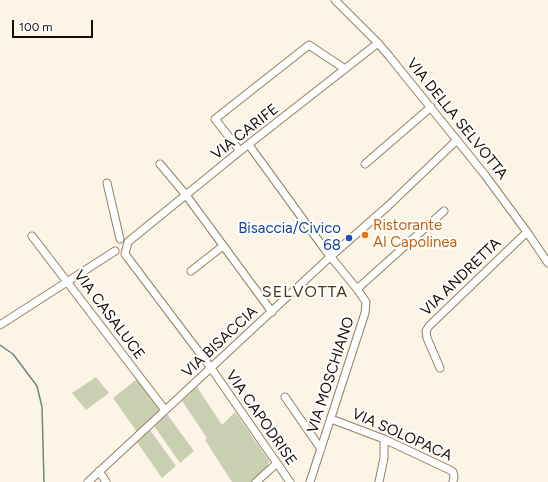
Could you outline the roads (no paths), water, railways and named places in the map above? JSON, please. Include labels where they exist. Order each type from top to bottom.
[{"type":"street","name":"VIA DELLA SELVOTTA","points":[[335,0],[378,43],[431,107],[493,185],[548,262]]},
{"type":"street","name":"VIA CARIFE","points":[[128,242],[240,151],[378,43]]},
{"type":"street","points":[[240,151],[216,119],[309,45],[345,69]]},
{"type":"street","points":[[365,164],[431,107]]},
{"type":"street","name":"VIA BISACCIA","points":[[88,482],[388,206],[457,140]]},
{"type":"street","name":"VIA MOSCHIANO","points":[[249,145],[330,258],[357,289],[365,300],[366,304],[310,482]]},
{"type":"street","points":[[160,164],[186,195],[272,312]]},
{"type":"street","points":[[0,325],[115,251],[120,239],[107,183]]},
{"type":"street","points":[[357,289],[444,211]]},
{"type":"street","name":"VIA ANDRETTA","points":[[440,368],[427,338],[426,331],[428,326],[527,232]]},
{"type":"street","name":"VIA CASALUCE","points":[[32,236],[165,410]]},
{"type":"street","points":[[115,251],[125,254],[128,242],[120,239]]},
{"type":"street","points":[[191,271],[223,246]]},
{"type":"street","name":"VIA CAPODRISE","points":[[125,254],[211,368],[276,464],[290,482]]},
{"type":"street","points":[[285,397],[321,449]]},
{"type":"street","name":"VIA SOLOPACA","points":[[331,419],[384,439],[450,470],[453,472],[455,478],[453,482]]},
{"type":"street","points":[[379,482],[384,458],[384,439]]},
{"type":"street","points":[[256,482],[276,464]]},
{"type":"street","points":[[99,471],[106,482]]},
{"type":"waterway","points":[[0,345],[13,354],[37,386],[42,407],[44,482]]},
{"type":"place","name":"Ristorante Al Capolinea","points":[[365,235]]},
{"type":"place","name":"Bisaccia/Civico 68","points":[[349,238]]},
{"type":"district","name":"SELVOTTA","points":[[305,292]]}]
